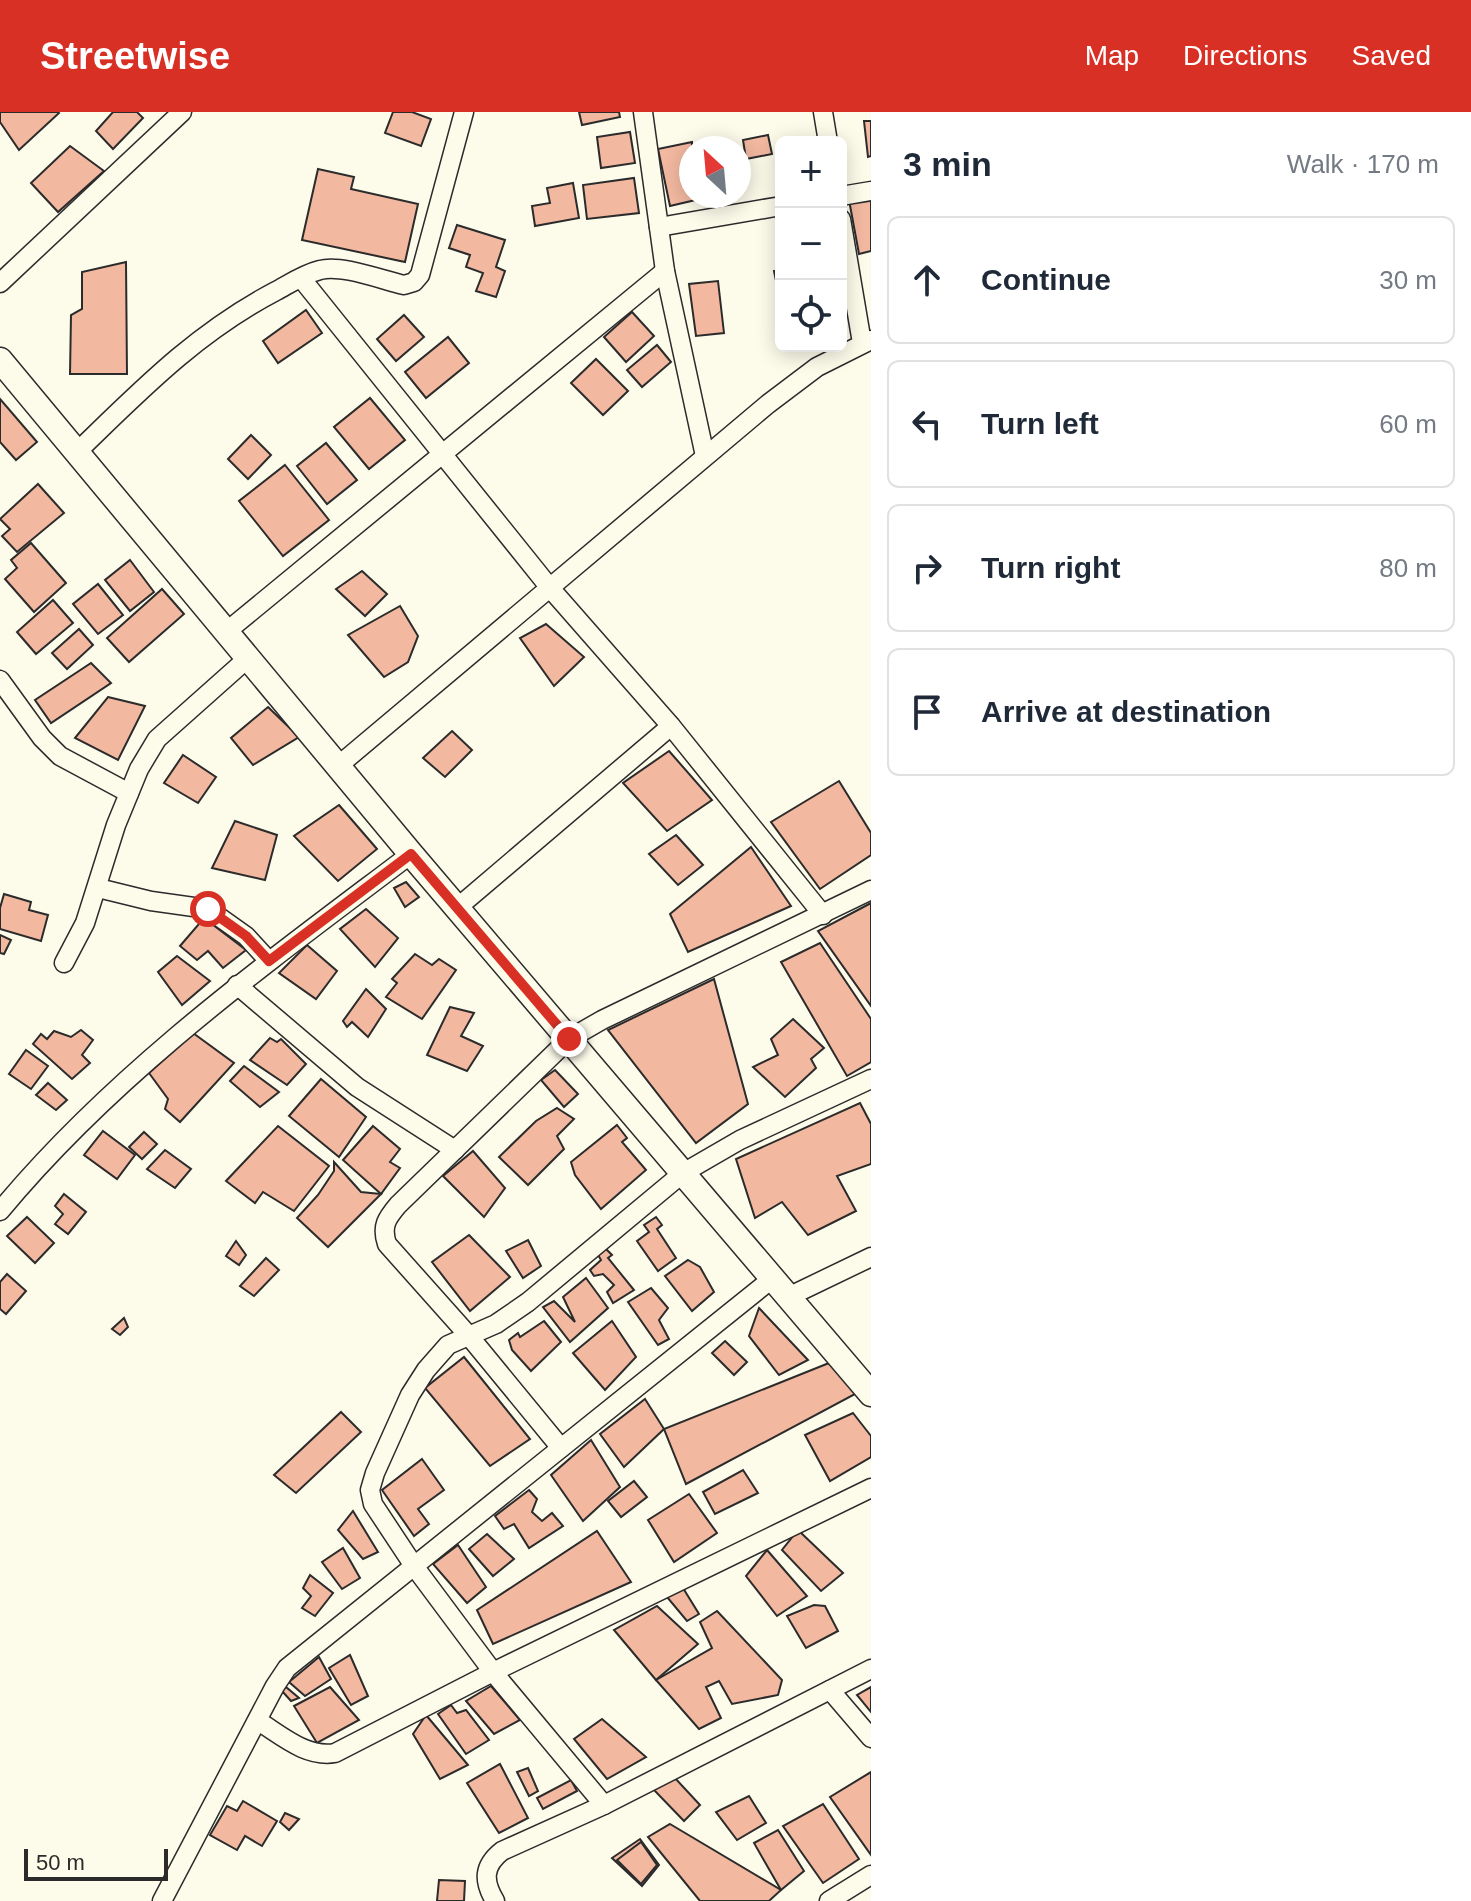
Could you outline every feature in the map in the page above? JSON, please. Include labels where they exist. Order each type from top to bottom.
[{"type":"street","points":[[154,112],[167,127]]},
{"type":"street","points":[[0,283],[182,112]]},
{"type":"street","points":[[77,452],[139,391],[205,333],[301,278],[321,269],[336,269],[404,285],[414,282],[420,275],[464,112]]},
{"type":"street","points":[[643,112],[665,271],[705,456]]},
{"type":"street","points":[[823,112],[827,136]]},
{"type":"street","points":[[847,195],[871,191]]},
{"type":"street","points":[[659,227],[775,207]]},
{"type":"street","points":[[338,766],[705,456],[817,367],[866,341],[847,248]]},
{"type":"street","points":[[226,632],[665,271]]},
{"type":"street","points":[[301,278],[550,588],[671,726],[823,915]]},
{"type":"street","points":[[0,360],[411,854],[871,1394]]},
{"type":"street","points":[[64,963],[85,923],[129,793],[157,739],[248,658]]},
{"type":"street","points":[[0,680],[42,738],[60,756],[129,793]]},
{"type":"street","points":[[457,908],[671,726]]},
{"type":"street","points":[[0,1211],[33,1171],[129,1079],[237,985],[411,854]]},
{"type":"street","points":[[98,888],[151,901],[208,909],[246,936],[269,961]]},
{"type":"street","points":[[561,1448],[469,1336],[387,1244],[383,1233],[386,1220],[569,1039],[602,1020],[871,890]]},
{"type":"street","points":[[237,985],[357,1087],[455,1150]]},
{"type":"street","points":[[604,1805],[493,1672],[414,1566],[373,1504],[370,1490],[375,1473],[410,1395],[448,1345],[496,1324],[528,1302],[683,1173],[740,1140],[871,1079]]},
{"type":"street","points":[[162,1901],[204,1817],[287,1668],[561,1448],[780,1288],[871,1257]]},
{"type":"street","points":[[258,1721],[307,1751],[322,1756],[335,1753],[493,1672],[871,1488]]},
{"type":"street","points":[[495,1901],[488,1889],[486,1872],[491,1860],[502,1851],[604,1805],[871,1669]]},
{"type":"street","points":[[830,1690],[871,1738]]},
{"type":"street","points":[[829,1901],[871,1875]]},
{"type":"building","points":[[0,112],[59,113],[19,150],[0,122]]},
{"type":"building","points":[[113,112],[137,112],[143,118],[113,149],[96,131]]},
{"type":"building","points":[[393,112],[412,112],[431,119],[421,146],[385,133]]},
{"type":"building","points":[[579,112],[619,112],[620,117],[582,125]]},
{"type":"building","points":[[864,121],[871,121],[871,156],[868,157]]},
{"type":"building","points":[[630,132],[635,163],[601,168],[597,137]]},
{"type":"building","points":[[768,135],[772,154],[751,158],[751,138]]},
{"type":"building","points":[[679,145],[679,204],[670,206],[658,149]]},
{"type":"building","points":[[70,146],[104,171],[58,212],[31,183]]},
{"type":"building","points":[[318,169],[354,177],[351,189],[418,204],[405,262],[302,240]]},
{"type":"building","points":[[634,178],[639,213],[587,219],[583,185]]},
{"type":"building","points":[[573,183],[579,218],[535,226],[532,206],[550,203],[547,188]]},
{"type":"building","points":[[871,196],[871,251],[859,254],[849,200]]},
{"type":"building","points":[[457,225],[505,240],[496,267],[505,271],[496,297],[476,291],[483,273],[466,267],[470,255],[449,248]]},
{"type":"building","points":[[126,262],[127,374],[70,374],[71,315],[82,309],[82,272]]},
{"type":"building","points":[[718,281],[724,333],[696,336],[689,284]]},
{"type":"building","points":[[306,310],[322,333],[278,363],[263,341]]},
{"type":"building","points":[[632,312],[654,336],[626,362],[604,337]]},
{"type":"building","points":[[404,315],[424,337],[396,361],[377,339]]},
{"type":"building","points":[[448,337],[469,363],[426,398],[405,372]]},
{"type":"building","points":[[657,345],[671,362],[642,387],[627,370]]},
{"type":"building","points":[[596,359],[628,391],[603,415],[571,383]]},
{"type":"building","points":[[370,398],[405,440],[369,469],[334,427]]},
{"type":"building","points":[[0,399],[37,442],[16,460],[0,442]]},
{"type":"building","points":[[251,435],[271,455],[248,479],[228,459]]},
{"type":"building","points":[[326,443],[357,480],[327,504],[297,466]]},
{"type":"building","points":[[285,465],[329,520],[283,556],[239,501]]},
{"type":"building","points":[[38,484],[64,513],[17,552],[2,536],[10,529],[0,519]]},
{"type":"building","points":[[31,543],[66,583],[34,612],[5,579],[17,568],[11,560]]},
{"type":"building","points":[[130,560],[154,592],[130,611],[105,580]]},
{"type":"building","points":[[362,571],[387,594],[365,616],[336,589]]},
{"type":"building","points":[[98,584],[123,615],[98,634],[73,604]]},
{"type":"building","points":[[162,589],[184,614],[129,662],[107,638]]},
{"type":"building","points":[[53,600],[73,623],[36,654],[17,632]]},
{"type":"building","points":[[400,606],[418,636],[408,662],[384,677],[348,635]]},
{"type":"building","points":[[546,624],[584,657],[554,686],[520,638]]},
{"type":"building","points":[[79,629],[93,645],[67,669],[52,653]]},
{"type":"building","points":[[91,663],[111,683],[51,723],[35,700]]},
{"type":"building","points":[[108,697],[145,706],[118,760],[75,738]]},
{"type":"building","points":[[268,707],[299,737],[253,765],[231,738]]},
{"type":"building","points":[[452,731],[472,750],[445,777],[423,758]]},
{"type":"building","points":[[669,751],[712,800],[667,831],[623,783]]},
{"type":"building","points":[[183,755],[216,777],[198,803],[164,783]]},
{"type":"building","points":[[839,781],[871,833],[871,855],[820,889],[771,822]]},
{"type":"building","points":[[339,805],[377,849],[338,881],[294,836]]},
{"type":"building","points":[[235,821],[277,835],[265,880],[212,868]]},
{"type":"building","points":[[676,835],[703,865],[678,885],[649,854]]},
{"type":"building","points":[[751,847],[791,906],[688,952],[670,914]]},
{"type":"building","points":[[406,882],[419,897],[405,907],[394,888]]},
{"type":"building","points":[[4,894],[31,902],[29,910],[48,915],[41,941],[0,929]]},
{"type":"building","points":[[871,903],[871,1006],[818,931]]},
{"type":"building","points":[[366,909],[398,938],[375,967],[340,929]]},
{"type":"building","points":[[204,918],[246,950],[223,968],[208,951],[197,960],[180,946]]},
{"type":"building","points":[[0,935],[11,940],[4,954],[0,953]]},
{"type":"building","points":[[820,943],[871,1019],[871,1062],[847,1076],[781,962]]},
{"type":"building","points":[[307,945],[337,971],[316,999],[279,973]]},
{"type":"building","points":[[415,954],[432,965],[439,959],[456,970],[422,1019],[386,997],[397,983],[392,979]]},
{"type":"building","points":[[177,956],[210,981],[182,1005],[158,972]]},
{"type":"building","points":[[714,979],[748,1104],[696,1143],[608,1030]]},
{"type":"building","points":[[366,989],[386,1009],[368,1037],[352,1022],[347,1027],[343,1021]]},
{"type":"building","points":[[450,1007],[474,1013],[461,1036],[483,1046],[467,1071],[427,1055]]},
{"type":"building","points":[[793,1019],[824,1048],[811,1059],[816,1068],[785,1097],[753,1067],[778,1055],[771,1039]]},
{"type":"building","points":[[81,1030],[93,1040],[82,1055],[90,1063],[72,1079],[33,1044],[41,1034],[47,1039],[54,1031],[71,1037]]},
{"type":"building","points":[[193,1033],[234,1063],[180,1122],[165,1109],[168,1099],[149,1073]]},
{"type":"building","points":[[270,1038],[277,1042],[281,1039],[306,1064],[287,1085],[250,1060]]},
{"type":"building","points":[[26,1050],[48,1066],[31,1089],[9,1074]]},
{"type":"building","points":[[244,1066],[279,1092],[260,1107],[230,1081]]},
{"type":"building","points":[[555,1070],[578,1094],[564,1107],[541,1080]]},
{"type":"building","points":[[321,1079],[366,1117],[339,1157],[289,1116]]},
{"type":"building","points":[[48,1083],[67,1100],[56,1110],[36,1095]]},
{"type":"building","points":[[860,1103],[871,1124],[871,1164],[837,1176],[856,1211],[808,1235],[782,1202],[755,1218],[736,1159]]},
{"type":"building","points":[[557,1108],[574,1119],[557,1136],[564,1149],[528,1185],[499,1157],[536,1121]]},
{"type":"building","points":[[617,1125],[627,1138],[622,1142],[646,1170],[601,1209],[575,1175],[571,1162]]},
{"type":"building","points":[[278,1126],[329,1166],[294,1211],[263,1192],[255,1203],[226,1181]]},
{"type":"building","points":[[373,1126],[400,1149],[390,1162],[400,1168],[381,1194],[343,1160]]},
{"type":"building","points":[[103,1131],[135,1155],[117,1179],[84,1155]]},
{"type":"building","points":[[144,1132],[157,1144],[142,1159],[129,1147]]},
{"type":"building","points":[[165,1150],[191,1169],[175,1188],[147,1169]]},
{"type":"building","points":[[473,1151],[505,1188],[484,1217],[443,1176]]},
{"type":"building","points":[[334,1162],[361,1192],[381,1194],[328,1247],[297,1218],[334,1171]]},
{"type":"building","points":[[64,1194],[86,1212],[68,1234],[55,1224],[63,1214],[55,1206]]},
{"type":"building","points":[[27,1217],[54,1243],[35,1263],[7,1236]]},
{"type":"building","points":[[656,1217],[662,1225],[657,1229],[676,1258],[658,1271],[637,1241],[649,1232],[644,1225]]},
{"type":"building","points":[[469,1235],[510,1277],[470,1311],[432,1262]]},
{"type":"building","points":[[528,1240],[541,1266],[523,1278],[506,1251]]},
{"type":"building","points":[[236,1241],[246,1255],[239,1265],[226,1256]]},
{"type":"building","points":[[604,1247],[612,1255],[608,1258],[634,1290],[613,1303],[607,1292],[614,1285],[603,1274],[594,1276],[590,1270],[601,1260],[597,1253]]},
{"type":"building","points":[[266,1258],[279,1270],[254,1296],[240,1286]]},
{"type":"building","points":[[688,1260],[700,1267],[714,1292],[692,1311],[665,1276]]},
{"type":"building","points":[[7,1274],[26,1291],[6,1314],[0,1309],[0,1282]]},
{"type":"building","points":[[586,1278],[608,1308],[570,1342],[543,1307],[554,1301],[575,1322],[563,1297]]},
{"type":"building","points":[[651,1288],[668,1308],[659,1320],[669,1339],[658,1345],[628,1302]]},
{"type":"building","points":[[759,1308],[808,1360],[779,1375],[749,1336]]},
{"type":"building","points":[[124,1318],[128,1327],[120,1335],[112,1329]]},
{"type":"building","points":[[544,1321],[561,1342],[531,1371],[512,1350],[509,1340],[518,1333],[520,1337]]},
{"type":"building","points":[[612,1321],[636,1357],[605,1390],[573,1353]]},
{"type":"building","points":[[725,1341],[747,1362],[734,1375],[712,1353]]},
{"type":"building","points":[[464,1357],[530,1439],[490,1466],[425,1388]]},
{"type":"building","points":[[829,1363],[857,1393],[686,1484],[664,1429]]},
{"type":"building","points":[[645,1399],[664,1429],[624,1467],[600,1434]]},
{"type":"building","points":[[341,1412],[361,1432],[296,1493],[274,1475]]},
{"type":"building","points":[[853,1413],[871,1436],[871,1457],[830,1481],[805,1435]]},
{"type":"building","points":[[591,1440],[620,1487],[583,1521],[551,1475]]},
{"type":"building","points":[[422,1459],[444,1490],[418,1509],[429,1524],[414,1536],[382,1490]]},
{"type":"building","points":[[743,1470],[758,1493],[715,1514],[703,1492]]},
{"type":"building","points":[[634,1481],[647,1497],[621,1517],[608,1501]]},
{"type":"building","points":[[529,1490],[537,1499],[532,1512],[542,1521],[552,1513],[563,1526],[529,1548],[514,1524],[504,1529],[495,1516]]},
{"type":"building","points":[[689,1494],[717,1533],[674,1562],[648,1520]]},
{"type":"building","points":[[353,1511],[378,1552],[363,1559],[338,1530]]},
{"type":"building","points":[[798,1530],[843,1573],[821,1591],[782,1550]]},
{"type":"building","points":[[597,1531],[631,1582],[493,1644],[477,1610]]},
{"type":"building","points":[[487,1534],[514,1559],[493,1576],[469,1549]]},
{"type":"building","points":[[458,1545],[486,1587],[467,1603],[433,1564]]},
{"type":"building","points":[[343,1548],[360,1578],[342,1589],[322,1562]]},
{"type":"building","points":[[767,1550],[807,1596],[777,1616],[746,1576]]},
{"type":"building","points":[[310,1575],[333,1593],[315,1616],[302,1608],[311,1596],[303,1588]]},
{"type":"building","points":[[683,1588],[699,1614],[687,1621],[667,1597]]},
{"type":"building","points":[[814,1605],[825,1606],[838,1631],[806,1648],[787,1616]]},
{"type":"building","points":[[657,1606],[698,1644],[656,1680],[614,1630]]},
{"type":"building","points":[[717,1611],[782,1680],[778,1695],[732,1704],[719,1681],[706,1687],[721,1718],[699,1729],[656,1680],[712,1648],[700,1622]]},
{"type":"building","points":[[350,1655],[368,1696],[351,1705],[329,1668]]},
{"type":"building","points":[[319,1657],[331,1679],[305,1696],[289,1682]]},
{"type":"building","points":[[491,1686],[520,1720],[494,1734],[466,1701]]},
{"type":"building","points":[[286,1687],[299,1698],[291,1701],[282,1691]]},
{"type":"building","points":[[330,1687],[359,1720],[317,1743],[294,1706]]},
{"type":"building","points":[[871,1687],[871,1712],[857,1695]]},
{"type":"building","points":[[451,1705],[457,1713],[466,1710],[489,1740],[466,1754],[438,1714]]},
{"type":"building","points":[[426,1715],[468,1765],[440,1779],[413,1734]]},
{"type":"building","points":[[602,1719],[646,1757],[607,1779],[574,1739]]},
{"type":"building","points":[[500,1764],[528,1818],[499,1833],[467,1783]]},
{"type":"building","points":[[528,1768],[538,1791],[529,1796],[517,1772]]},
{"type":"building","points":[[871,1772],[871,1855],[830,1797]]},
{"type":"building","points":[[674,1777],[700,1805],[684,1821],[654,1790]]},
{"type":"building","points":[[571,1780],[577,1791],[543,1809],[537,1798]]},
{"type":"building","points":[[749,1796],[766,1823],[737,1840],[716,1812]]},
{"type":"building","points":[[243,1801],[277,1821],[262,1846],[245,1836],[237,1850],[210,1835],[227,1806],[237,1811]]},
{"type":"building","points":[[823,1804],[859,1859],[823,1883],[783,1826]]},
{"type":"building","points":[[285,1813],[299,1819],[289,1830],[280,1822]]},
{"type":"building","points":[[670,1824],[781,1890],[769,1901],[700,1901],[648,1837]]},
{"type":"building","points":[[778,1830],[804,1871],[781,1890],[754,1843]]},
{"type":"building","points":[[640,1839],[659,1865],[642,1886],[612,1858]]},
{"type":"building","points":[[641,1842],[657,1865],[641,1884],[617,1860]]},
{"type":"building","points":[[439,1880],[465,1881],[464,1901],[437,1901]]},
{"type":"route","points":[[208,909],[246,936],[269,961],[411,854],[569,1039]]}]
